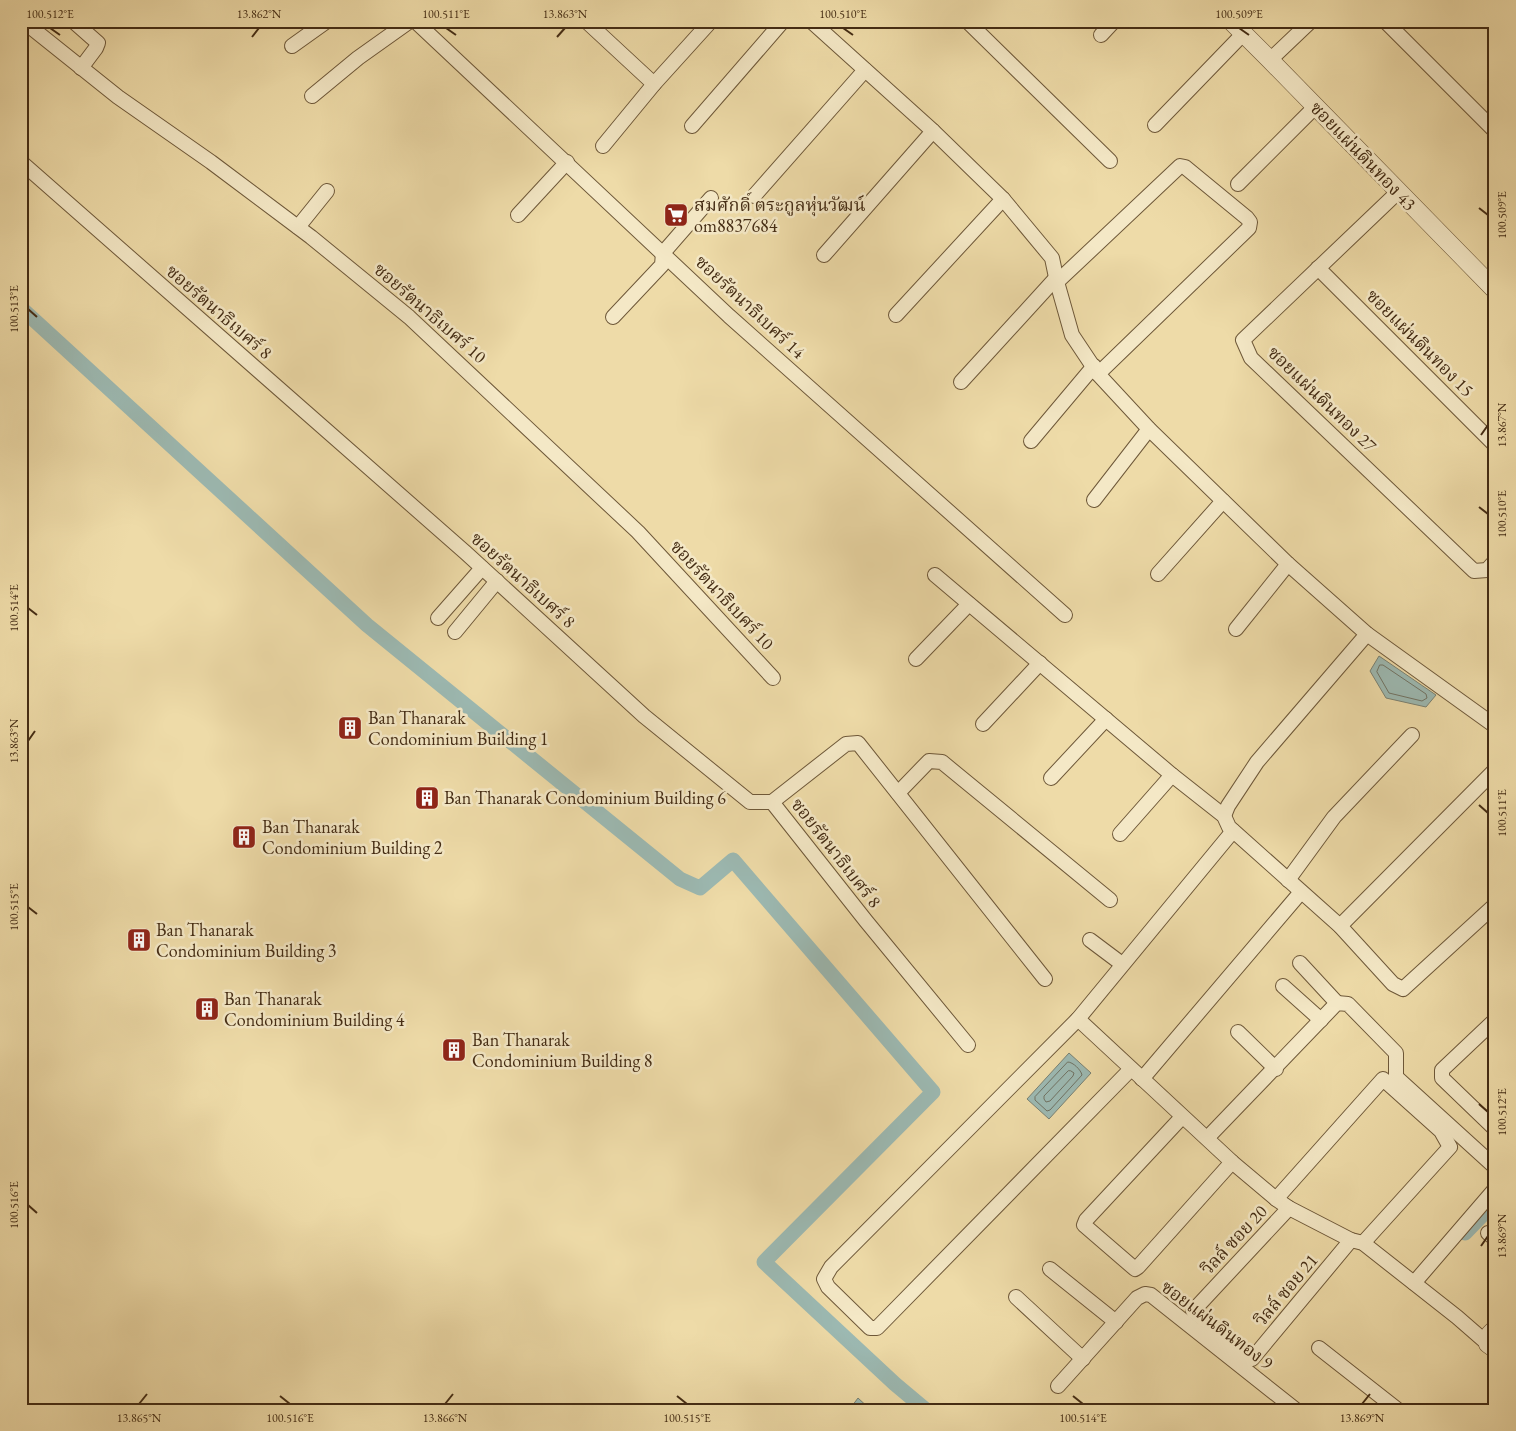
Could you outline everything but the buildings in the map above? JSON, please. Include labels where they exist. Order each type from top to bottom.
[{"type":"street","name":"ซอยรัตนาธิเบศร์ 10","points":[[22,21],[118,97],[212,162],[298,227],[409,317],[618,512],[773,678]]},
{"type":"street","points":[[73,21],[98,43],[81,68]]},
{"type":"street","points":[[292,46],[327,21]]},
{"type":"street","points":[[312,96],[358,58],[410,21]]},
{"type":"street","name":"ซอยรัตนาธิเบศร์ 14","points":[[415,21],[729,316],[1064,615]]},
{"type":"street","points":[[586,21],[654,84]]},
{"type":"street","points":[[692,126],[783,21]]},
{"type":"street","points":[[811,21],[934,131],[1003,199],[1052,258],[1072,335],[1096,370],[1149,429],[1288,564],[1367,634],[1495,726]]},
{"type":"street","points":[[967,21],[1110,161]]},
{"type":"street","points":[[1101,35],[1114,21]]},
{"type":"street","name":"ซอยแผ่นดินทอง 43","points":[[1231,21],[1495,290]]},
{"type":"street","points":[[1270,60],[1311,21]]},
{"type":"street","points":[[1385,21],[1495,131]]},
{"type":"street","points":[[604,146],[707,23]]},
{"type":"street","points":[[1155,126],[1243,34]]},
{"type":"street","points":[[754,196],[865,70]]},
{"type":"street","points":[[1238,184],[1316,106]]},
{"type":"street","points":[[824,256],[934,131]]},
{"type":"street","name":"ซอยรัตนาธิเบศร์ 8","points":[[21,162],[497,581],[644,716],[750,802],[772,802],[968,1045]]},
{"type":"street","points":[[518,215],[567,162]]},
{"type":"street","points":[[962,382],[1057,280],[1180,166],[1185,167],[1248,218],[1250,222],[1249,228],[1096,370],[1030,440]]},
{"type":"street","points":[[298,227],[327,191]]},
{"type":"street","name":"ซอยแผ่นดินทอง 27","points":[[1398,192],[1243,340],[1251,358],[1474,571],[1487,570],[1495,561]]},
{"type":"street","points":[[613,317],[662,265],[664,253],[710,198]]},
{"type":"street","points":[[896,315],[1003,199]]},
{"type":"street","name":"ซอยแผ่นดินทอง 15","points":[[1318,268],[1495,445]]},
{"type":"street","points":[[1094,500],[1149,429]]},
{"type":"street","points":[[1158,574],[1223,501]]},
{"type":"street","points":[[1236,629],[1288,564]]},
{"type":"street","points":[[438,618],[482,568]]},
{"type":"street","points":[[935,575],[1172,775],[1224,816],[1233,831],[1340,926],[1393,984],[1403,989],[1495,905]]},
{"type":"street","points":[[455,632],[497,581]]},
{"type":"street","points":[[916,659],[969,604]]},
{"type":"street","points":[[1224,816],[1257,762],[1367,634]]},
{"type":"street","points":[[983,724],[1040,663]]},
{"type":"street","points":[[1051,778],[1106,719]]},
{"type":"street","points":[[1288,880],[1334,817],[1412,735]]},
{"type":"street","points":[[772,802],[846,744],[858,743],[1046,979]]},
{"type":"street","points":[[898,793],[929,761],[942,762],[1110,900]]},
{"type":"street","points":[[1340,926],[1495,770]]},
{"type":"street","points":[[1120,834],[1172,775]]},
{"type":"street","points":[[1131,1069],[878,1328],[870,1328],[828,1287],[824,1279],[831,1267],[1078,1019],[1233,831]]},
{"type":"street","points":[[1142,1079],[1301,892]]},
{"type":"street","points":[[1090,940],[1122,964]]},
{"type":"street","points":[[1300,963],[1337,1003],[1348,1004],[1396,1053],[1396,1077],[1495,1167]]},
{"type":"street","points":[[1283,986],[1321,1020]]},
{"type":"street","points":[[1212,1133],[1337,1003]]},
{"type":"street","points":[[1078,1019],[1232,1162],[1276,1199],[1289,1208],[1357,1242],[1493,1341]]},
{"type":"street","points":[[1495,1020],[1442,1070],[1442,1078],[1495,1130]]},
{"type":"street","points":[[1238,1032],[1276,1068]]},
{"type":"street","points":[[1276,1199],[1383,1080],[1441,1131],[1450,1147],[1357,1242]]},
{"type":"street","points":[[1182,1116],[1086,1220],[1084,1226],[1135,1269],[1232,1162]]},
{"type":"street","points":[[1414,1283],[1495,1190]]},
{"type":"street","name":"วิลล์ ซอย 20","points":[[1224,1336],[1193,1312],[1289,1208]]},
{"type":"street","name":"วิลล์ ซอย 21","points":[[1224,1336],[1252,1359],[1357,1242]]},
{"type":"street","points":[[1050,1269],[1116,1322]]},
{"type":"street","name":"ซอยแผ่นดินทอง 9","points":[[1058,1386],[1137,1298],[1145,1294],[1151,1295],[1296,1410]]},
{"type":"street","points":[[1016,1297],[1083,1359]]},
{"type":"street","points":[[1319,1348],[1398,1410]]},
{"type":"water","points":[[1379,656],[1436,695],[1426,707],[1386,698],[1370,671]]},
{"type":"water","points":[[1069,1053],[1091,1073],[1049,1119],[1027,1099]]},
{"type":"water","points":[[858,1398],[871,1410],[849,1410]]},
{"type":"waterway","points":[[21,308],[367,625],[680,879],[700,888],[733,860],[933,1092],[764,1262],[895,1384],[926,1410]]},
{"type":"waterway","points":[[1465,1233],[1495,1202]]},
{"type":"place","name":"สมศักดิ์ ตระกูลหุ่นวัฒน์ om8837684","points":[[676,215]]},
{"type":"place","name":"Ban Thanarak Condominium Building 1","points":[[350,728]]},
{"type":"place","name":"Ban Thanarak Condominium Building 6","points":[[427,798]]},
{"type":"place","name":"Ban Thanarak Condominium Building 2","points":[[244,837]]},
{"type":"place","name":"Ban Thanarak Condominium Building 3","points":[[139,940]]},
{"type":"place","name":"Ban Thanarak Condominium Building 4","points":[[207,1009]]},
{"type":"place","name":"Ban Thanarak Condominium Building 8","points":[[454,1050]]}]
